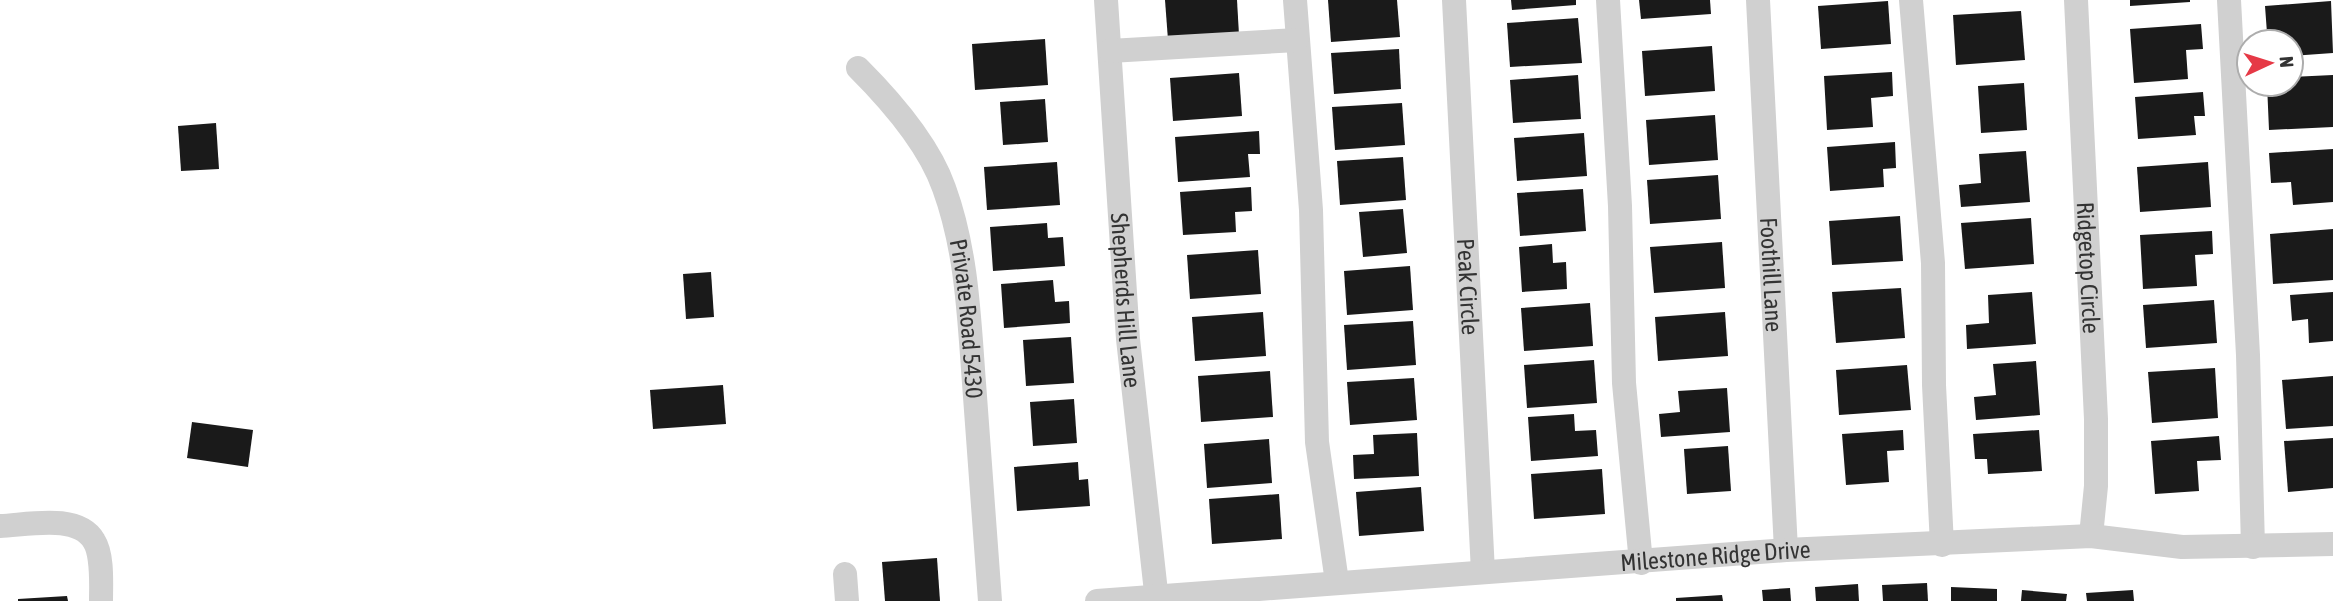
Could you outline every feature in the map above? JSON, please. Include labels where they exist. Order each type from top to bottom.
[{"type":"street","name":"Shepherds Hill Lane","points":[[1106,0],[1128,339],[1157,598]]},
{"type":"street","points":[[1295,0],[1311,210],[1317,442],[1337,582]]},
{"type":"street","name":"Peak Circle","points":[[1454,0],[1483,572]]},
{"type":"street","points":[[1608,0],[1620,206],[1625,383],[1641,563]]},
{"type":"street","name":"Foothill Lane","points":[[1758,0],[1786,550]]},
{"type":"street","points":[[1911,0],[1933,263],[1934,385],[1942,545]]},
{"type":"street","name":"Ridgetop Circle","points":[[2076,0],[2096,419],[2096,486],[2091,536]]},
{"type":"street","points":[[2230,0],[2248,355],[2253,547]]},
{"type":"street","points":[[1110,51],[1297,40]]},
{"type":"street","name":"Private Road 5430","points":[[858,68],[892,103],[923,150],[944,186],[955,226],[967,290],[990,601]]},
{"type":"street","points":[[0,526],[58,523],[81,528],[95,541],[102,601]]},
{"type":"street","name":"Milestone Ridge Drive","points":[[1097,601],[1337,582],[1641,563],[1786,550],[1942,545],[2091,536],[2182,547],[2333,544]]},
{"type":"street","points":[[845,574],[847,601]]},
{"type":"building","points":[[1165,0],[1237,0],[1239,35],[1168,40]]},
{"type":"building","points":[[1328,0],[1397,0],[1400,37],[1331,42]]},
{"type":"building","points":[[1511,0],[1576,0],[1576,5],[1512,10]]},
{"type":"building","points":[[1639,0],[1710,0],[1711,14],[1641,19]]},
{"type":"building","points":[[2130,0],[2190,0],[2190,2],[2130,6]]},
{"type":"building","points":[[1888,1],[1891,44],[1821,49],[1818,6]]},
{"type":"building","points":[[2331,1],[2333,53],[2305,55],[2305,28],[2267,28],[2265,6]]},
{"type":"building","points":[[2021,11],[2025,60],[1956,65],[1953,15]]},
{"type":"building","points":[[1578,18],[1582,63],[1510,67],[1507,23]]},
{"type":"building","points":[[2201,24],[2203,49],[2186,50],[2188,79],[2134,83],[2130,29]]},
{"type":"building","points":[[1045,39],[1048,85],[975,90],[972,44]]},
{"type":"building","points":[[1712,46],[1715,91],[1645,96],[1642,51]]},
{"type":"building","points":[[1399,49],[1401,89],[1334,94],[1331,53]]},
{"type":"building","points":[[1892,72],[1893,96],[1871,98],[1873,127],[1827,130],[1824,76]]},
{"type":"building","points":[[1239,73],[1242,116],[1173,121],[1170,78]]},
{"type":"building","points":[[1578,75],[1581,119],[1513,123],[1510,80]]},
{"type":"building","points":[[2333,75],[2333,127],[2269,130],[2268,98],[2305,98],[2305,76]]},
{"type":"building","points":[[2024,83],[2027,130],[1981,133],[1978,86]]},
{"type":"building","points":[[2203,92],[2205,116],[2194,116],[2196,135],[2138,139],[2135,97]]},
{"type":"building","points":[[1045,99],[1048,142],[1003,145],[1000,102]]},
{"type":"building","points":[[1402,103],[1405,145],[1335,150],[1332,107]]},
{"type":"building","points":[[1715,115],[1718,160],[1649,165],[1646,120]]},
{"type":"building","points":[[216,123],[219,169],[181,171],[178,126]]},
{"type":"building","points":[[1259,131],[1260,154],[1248,154],[1250,177],[1178,182],[1175,137]]},
{"type":"building","points":[[1584,133],[1587,176],[1517,181],[1514,138]]},
{"type":"building","points":[[1895,142],[1896,168],[1883,169],[1884,187],[1830,191],[1827,147]]},
{"type":"building","points":[[2333,149],[2333,202],[2293,205],[2291,182],[2271,183],[2269,153]]},
{"type":"building","points":[[2026,151],[2030,202],[1961,207],[1959,185],[1981,183],[1979,154]]},
{"type":"building","points":[[1403,157],[1406,200],[1340,205],[1337,161]]},
{"type":"building","points":[[1057,162],[1060,205],[987,210],[984,167]]},
{"type":"building","points":[[2208,162],[2211,207],[2140,212],[2137,167]]},
{"type":"building","points":[[1718,175],[1721,219],[1650,224],[1647,180]]},
{"type":"building","points":[[1251,187],[1252,211],[1235,212],[1236,232],[1183,235],[1180,192]]},
{"type":"building","points":[[1583,189],[1586,231],[1520,236],[1517,193]]},
{"type":"building","points":[[1403,209],[1407,253],[1363,257],[1359,212]]},
{"type":"building","points":[[1900,216],[1903,261],[1832,265],[1829,221]]},
{"type":"building","points":[[2031,218],[2034,264],[1965,269],[1961,223]]},
{"type":"building","points":[[1047,223],[1048,238],[1063,237],[1065,266],[993,271],[990,227]]},
{"type":"building","points":[[2333,229],[2333,280],[2273,284],[2270,234]]},
{"type":"building","points":[[2212,231],[2213,254],[2195,255],[2197,286],[2143,289],[2140,235]]},
{"type":"building","points":[[1722,242],[1725,288],[1654,293],[1650,247]]},
{"type":"building","points":[[1552,244],[1553,263],[1566,262],[1567,289],[1522,292],[1519,247]]},
{"type":"building","points":[[1258,250],[1261,294],[1190,299],[1187,255]]},
{"type":"building","points":[[1410,266],[1413,310],[1347,315],[1344,271]]},
{"type":"building","points":[[711,272],[714,317],[686,319],[683,274]]},
{"type":"building","points":[[1053,280],[1055,302],[1069,301],[1070,323],[1004,328],[1001,284]]},
{"type":"building","points":[[1901,288],[1905,338],[1836,343],[1832,292]]},
{"type":"building","points":[[2032,292],[2036,344],[1967,349],[1966,325],[1989,323],[1988,295]]},
{"type":"building","points":[[2333,292],[2333,341],[2309,343],[2308,319],[2292,321],[2290,295]]},
{"type":"building","points":[[2214,300],[2217,343],[2146,348],[2143,305]]},
{"type":"building","points":[[1590,303],[1593,346],[1524,351],[1521,308]]},
{"type":"building","points":[[1263,312],[1266,356],[1195,361],[1192,317]]},
{"type":"building","points":[[1725,312],[1728,356],[1658,361],[1655,317]]},
{"type":"building","points":[[1413,321],[1416,365],[1347,370],[1344,325]]},
{"type":"building","points":[[1071,337],[1074,383],[1026,386],[1023,340]]},
{"type":"building","points":[[1594,360],[1597,403],[1527,408],[1524,365]]},
{"type":"building","points":[[2036,361],[2040,415],[1976,420],[1974,397],[1996,395],[1993,364]]},
{"type":"building","points":[[1907,365],[1911,410],[1839,415],[1836,370]]},
{"type":"building","points":[[2215,368],[2218,418],[2152,423],[2148,372]]},
{"type":"building","points":[[1270,371],[1273,417],[1201,422],[1198,376]]},
{"type":"building","points":[[2333,376],[2333,426],[2286,429],[2282,380]]},
{"type":"building","points":[[1414,378],[1417,420],[1350,425],[1347,382]]},
{"type":"building","points":[[723,385],[726,424],[653,429],[650,390]]},
{"type":"building","points":[[1727,388],[1730,432],[1661,437],[1659,414],[1680,412],[1678,391]]},
{"type":"building","points":[[1074,399],[1077,443],[1033,446],[1030,402]]},
{"type":"building","points":[[1574,414],[1575,431],[1596,430],[1598,456],[1531,461],[1528,417]]},
{"type":"building","points":[[192,422],[253,430],[248,467],[187,458]]},
{"type":"building","points":[[1903,430],[1904,450],[1887,451],[1889,482],[1846,485],[1842,434]]},
{"type":"building","points":[[2039,430],[2042,471],[1988,474],[1987,459],[1975,459],[1973,434]]},
{"type":"building","points":[[1417,433],[1419,476],[1354,479],[1353,455],[1374,454],[1373,435]]},
{"type":"building","points":[[2219,436],[2221,460],[2197,461],[2199,491],[2155,494],[2151,441]]},
{"type":"building","points":[[2333,438],[2333,488],[2288,492],[2284,441]]},
{"type":"building","points":[[1269,439],[1272,483],[1207,488],[1204,444]]},
{"type":"building","points":[[1728,446],[1731,491],[1687,494],[1684,449]]},
{"type":"building","points":[[1078,462],[1079,480],[1088,479],[1090,506],[1017,511],[1014,467]]},
{"type":"building","points":[[1602,469],[1605,514],[1534,519],[1531,474]]},
{"type":"building","points":[[1421,487],[1424,531],[1359,536],[1356,492]]},
{"type":"building","points":[[1279,494],[1282,539],[1212,544],[1209,499]]},
{"type":"building","points":[[937,558],[940,601],[885,601],[882,562]]},
{"type":"building","points":[[1927,583],[1928,601],[1883,601],[1882,585]]},
{"type":"building","points":[[1858,584],[1859,601],[1816,601],[1815,587]]},
{"type":"building","points":[[1951,587],[1997,589],[1997,601],[1951,601]]},
{"type":"building","points":[[1790,588],[1791,601],[1763,601],[1762,590]]},
{"type":"building","points":[[2022,590],[2067,594],[2066,601],[2021,601]]},
{"type":"building","points":[[2133,590],[2134,601],[2087,601],[2086,593]]},
{"type":"building","points":[[1722,595],[1723,601],[1676,601],[1676,598]]},
{"type":"building","points":[[67,596],[68,601],[18,601],[18,599]]}]
